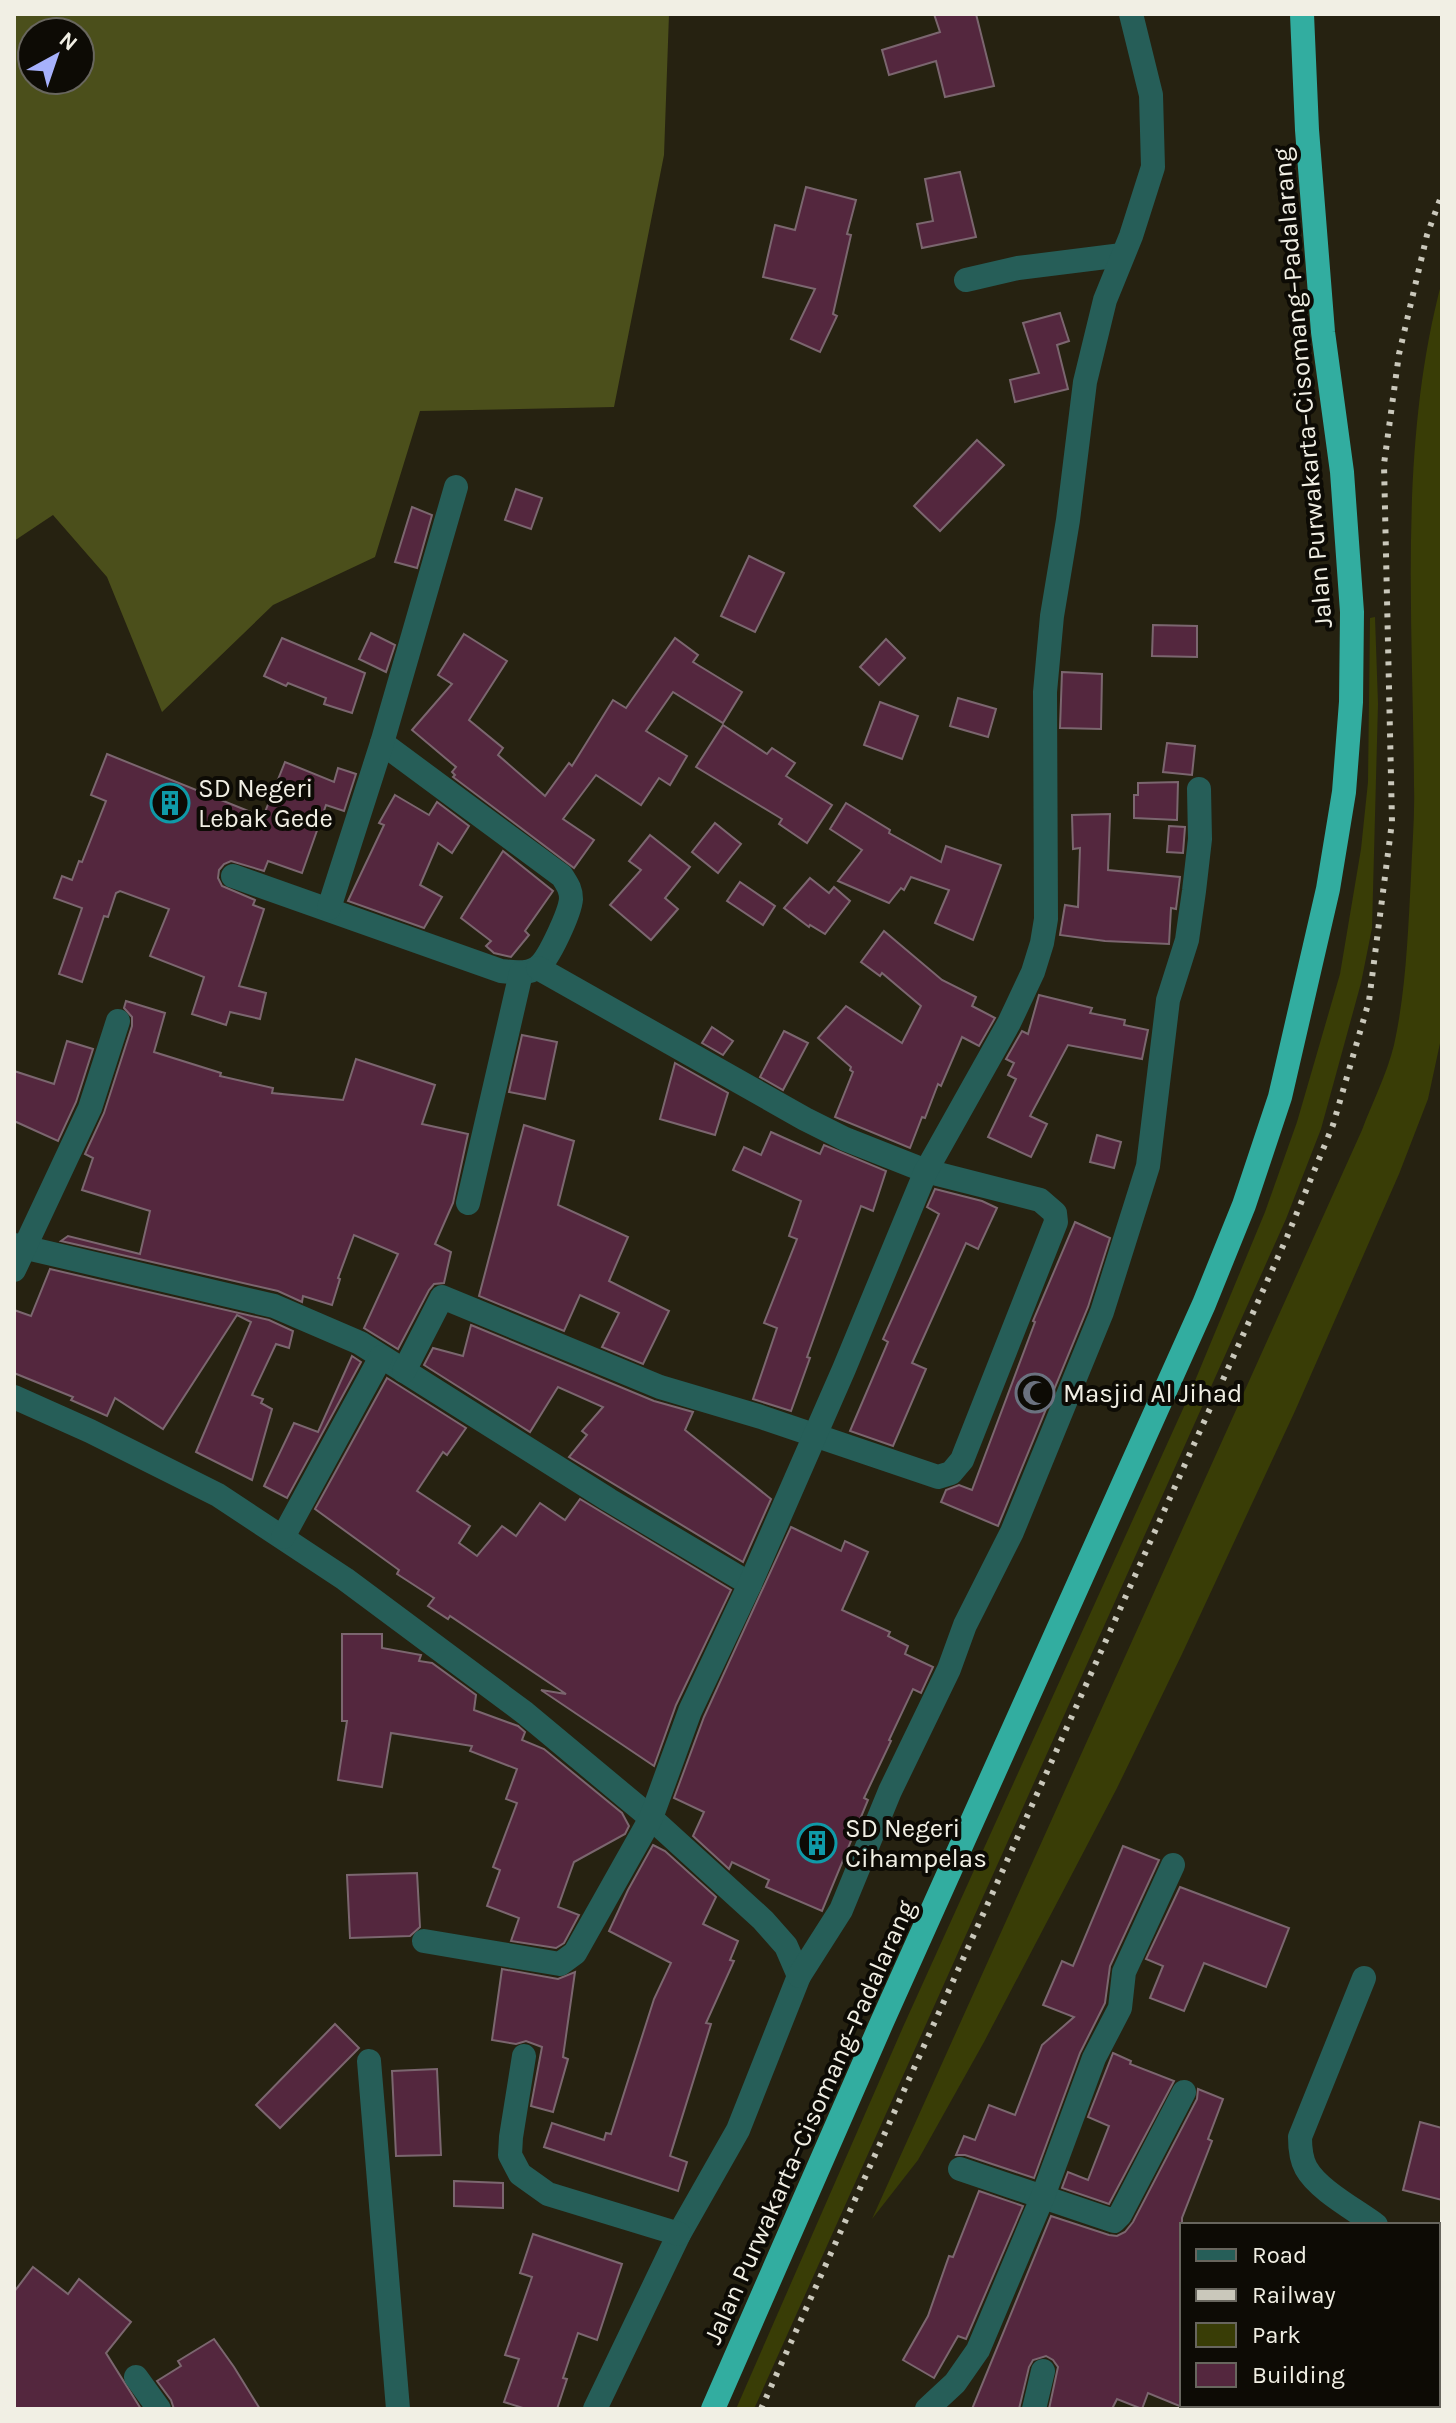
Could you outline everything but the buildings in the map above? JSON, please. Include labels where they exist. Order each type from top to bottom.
[{"type":"highway","name":"Jalan Purwakarta–Cisomang–Padalarang","points":[[713,2409],[882,2022],[1204,1304],[1263,1152],[1284,1082],[1328,889],[1344,792],[1351,702],[1352,612],[1342,472],[1323,332],[1307,130],[1302,14]]},
{"type":"street","points":[[424,1941],[560,1964],[575,1953],[651,1818],[690,1711],[750,1584],[844,1369],[926,1171],[1009,1023],[1033,972],[1046,919],[1045,692],[1052,616],[1068,520],[1085,382],[1105,300],[1153,167],[1151,95],[1131,14]]},
{"type":"street","points":[[966,280],[1018,268],[1122,255]]},
{"type":"street","points":[[329,908],[382,743],[456,487]]},
{"type":"street","points":[[382,743],[562,876],[570,889],[571,902],[549,951],[530,971],[468,1203]]},
{"type":"street","points":[[595,2409],[679,2234],[738,2130],[799,1976],[841,1910],[890,1791],[949,1669],[965,1625],[1012,1532],[1102,1312],[1148,1166],[1168,1000],[1187,940],[1194,891],[1200,839],[1199,789]]},
{"type":"street","points":[[233,876],[501,971],[530,971],[857,1144],[926,1171],[1040,1200],[1055,1213],[1056,1222],[962,1460],[951,1473],[938,1477],[761,1417],[660,1387],[442,1297],[404,1371]]},
{"type":"street","points":[[118,1021],[90,1108],[17,1254],[274,1306],[360,1343],[609,1500],[750,1584]]},
{"type":"street","points":[[283,1537],[381,1357]]},
{"type":"street","points":[[14,1397],[218,1495],[345,1579],[525,1713],[651,1818],[763,1920],[786,1946],[799,1976]]},
{"type":"street","points":[[927,2409],[955,2383],[978,2350],[1043,2196],[1094,2058],[1120,2008],[1124,1972],[1173,1865]]},
{"type":"street","points":[[1360,2220],[1319,2184],[1307,2169],[1301,2154],[1300,2137],[1364,1978]]},
{"type":"street","points":[[524,2056],[510,2155],[520,2174],[548,2194],[679,2234]]},
{"type":"street","points":[[369,2061],[398,2409]]},
{"type":"street","points":[[960,2169],[1114,2221],[1120,2215],[1184,2092]]},
{"type":"street","points":[[1034,2409],[1043,2371]]},
{"type":"street","points":[[136,2377],[159,2409]]},
{"type":"green space","points":[[14,14],[669,14],[664,155],[614,407],[420,411],[375,557],[273,605],[162,712],[107,577],[53,515],[14,541]]},
{"type":"green space","points":[[1442,281],[1442,1034],[1428,1099],[1399,1174],[1295,1411],[1117,1788],[984,2042],[918,2160],[872,2219],[1362,1130],[1391,1056],[1404,983],[1414,820],[1411,532],[1414,469],[1428,343]]},
{"type":"green space","points":[[1375,617],[1378,704],[1372,928],[1361,983],[1321,1129],[1286,1219],[754,2409],[736,2409],[903,2027],[1187,1400],[1265,1212],[1297,1122],[1340,974],[1361,849],[1368,782],[1370,618]]},
{"type":"railway","points":[[761,2409],[1287,1237],[1333,1125],[1369,1001],[1392,822],[1384,464],[1399,354],[1427,235],[1442,194]]},
{"type":"place","name":"SD Negeri Lebak Gede","points":[[170,803]]},
{"type":"place","name":"Masjid Al Jihad","points":[[1035,1393]]},
{"type":"place","name":"SD Negeri Cihampelas","points":[[817,1843]]}]
